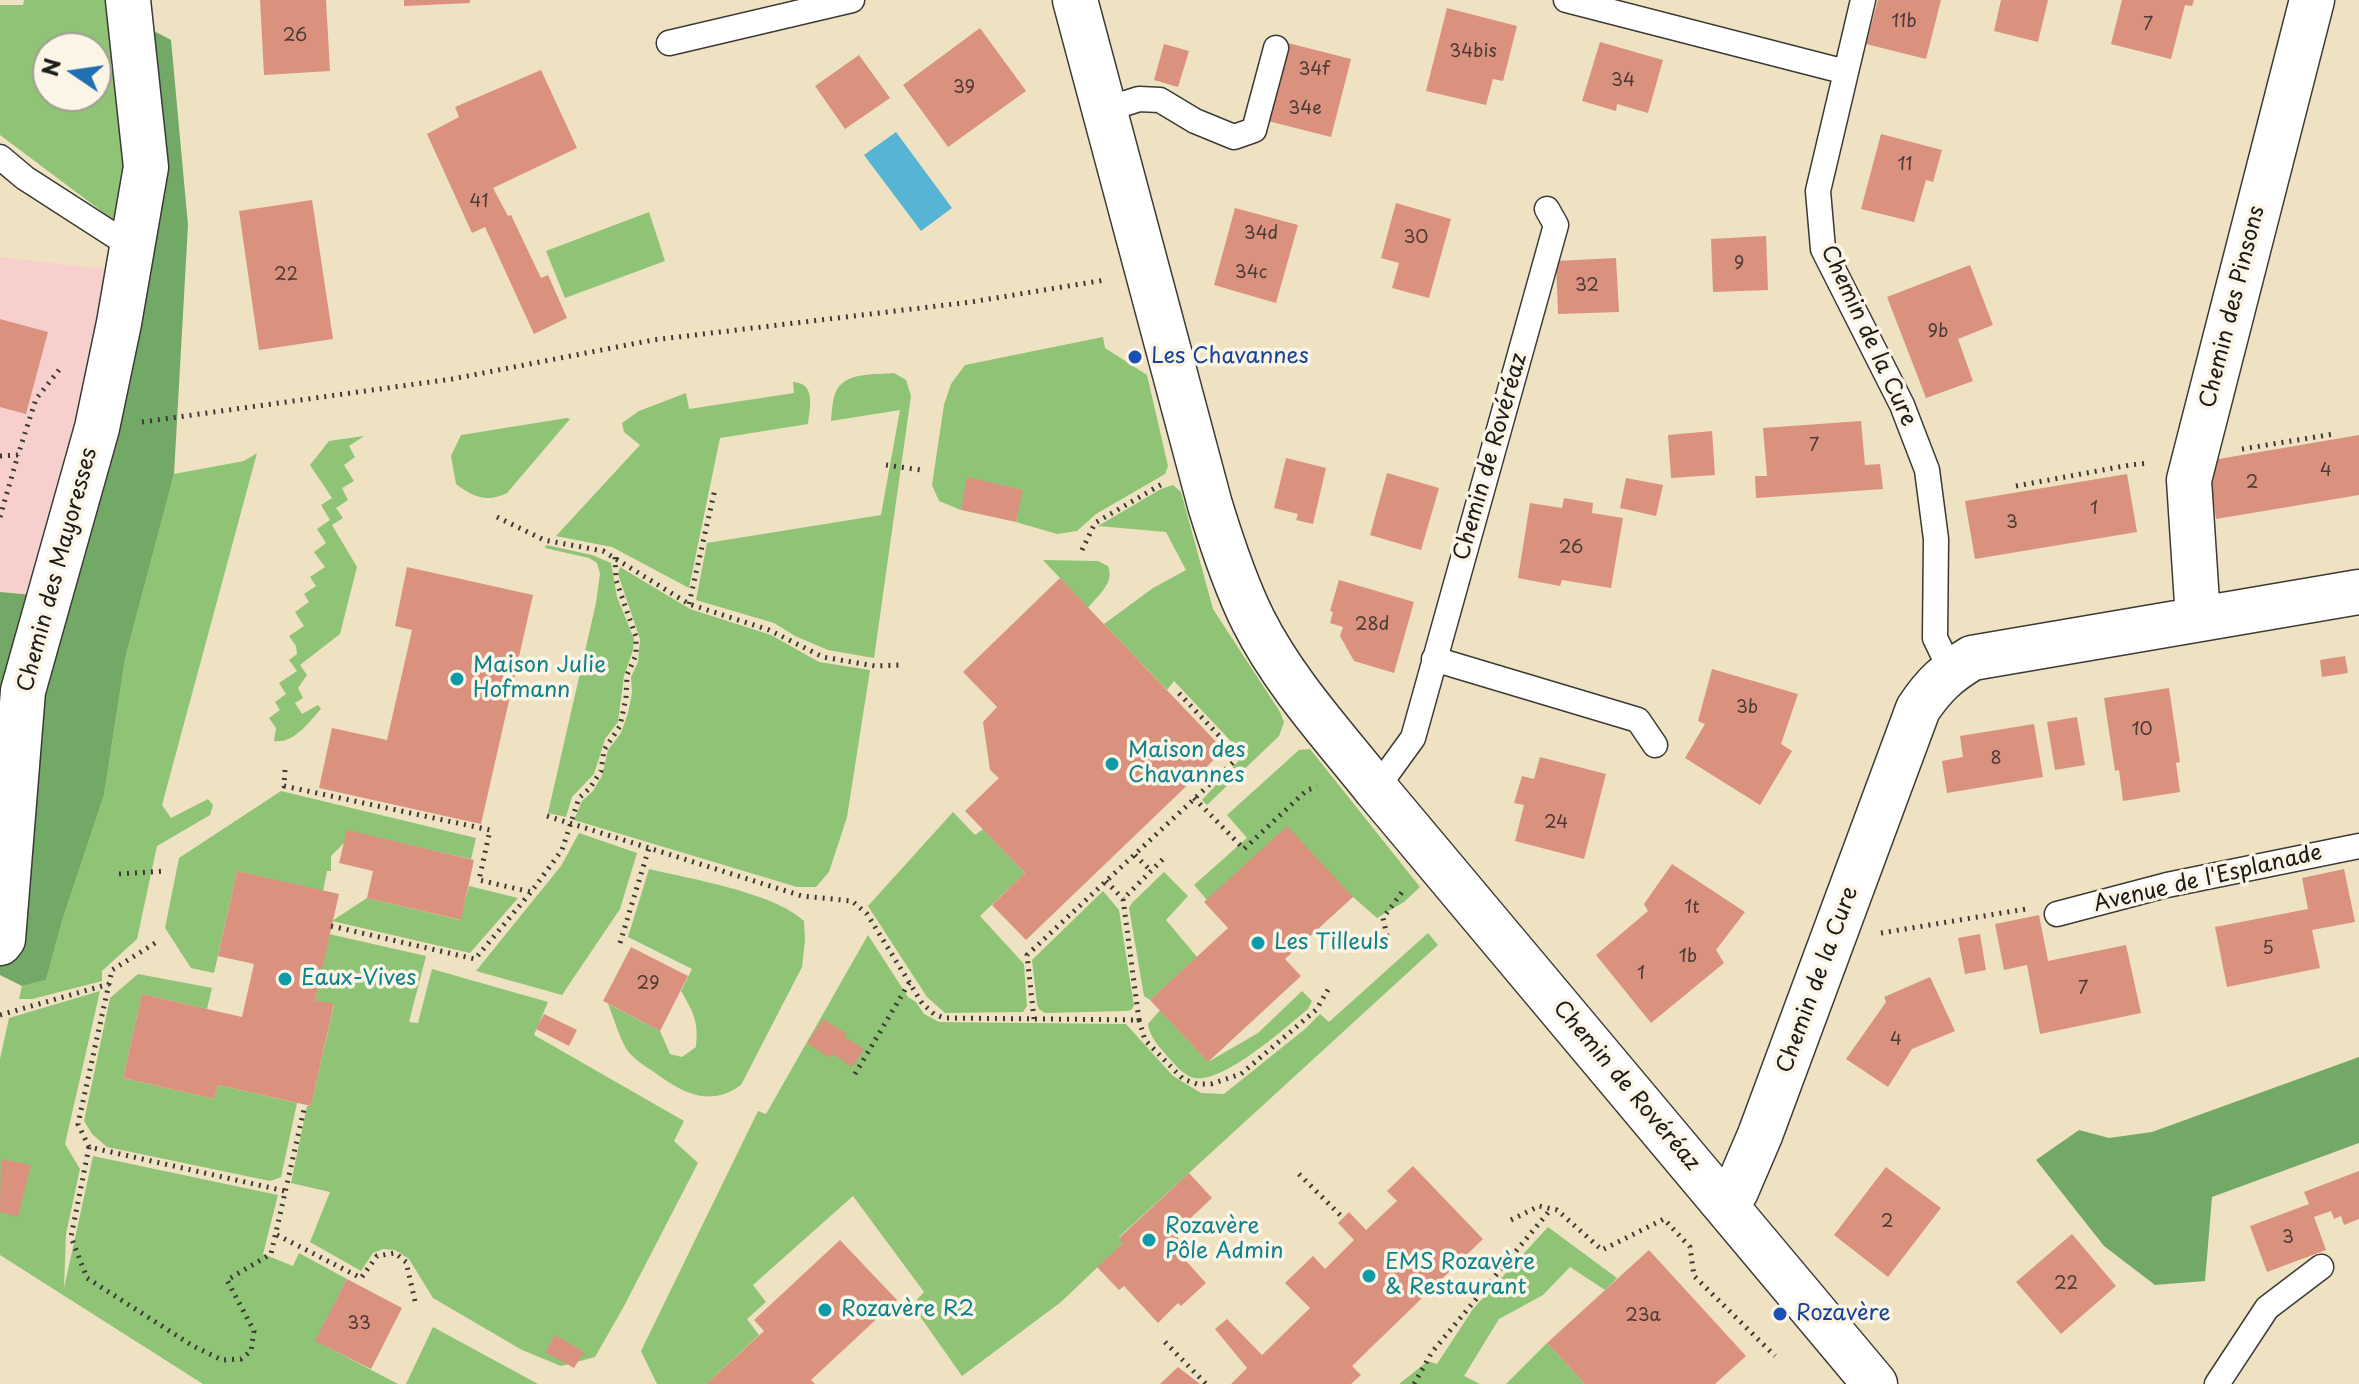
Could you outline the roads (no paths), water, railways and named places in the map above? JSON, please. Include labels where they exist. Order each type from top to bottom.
[{"type":"street","name":"Chemin des Mayoresses","points":[[0,943],[3,939],[23,691],[97,428],[146,167],[128,0]]},
{"type":"street","name":"Chemin de Rovéréaz","points":[[1075,0],[1198,463],[1228,560],[1253,621],[1306,700],[1376,789],[1875,1384]]},
{"type":"street","name":"Chemin des Pinsons","points":[[2198,618],[2189,480],[2312,0]]},
{"type":"street","name":"Chemin de la Cure","points":[[1727,1206],[1760,1135],[1918,709],[1932,687],[1972,658],[2359,592]]},
{"type":"lane","points":[[669,43],[852,0]]},
{"type":"lane","points":[[1566,0],[1846,72]]},
{"type":"lane","name":"Chemin de la Cure","points":[[1863,0],[1818,191],[1823,249],[1902,405],[1927,470],[1936,539],[1935,638],[1951,671]]},
{"type":"lane","points":[[1104,110],[1139,99],[1160,100],[1195,121],[1234,137],[1254,130],[1276,48]]},
{"type":"lane","points":[[0,157],[25,178],[132,247]]},
{"type":"lane","name":"Chemin de Rovéréaz","points":[[1376,789],[1413,738],[1556,225],[1547,209]]},
{"type":"lane","points":[[1434,659],[1638,720],[1655,745]]},
{"type":"lane","name":"Avenue de l'Esplanade","points":[[2057,914],[2167,885],[2359,846]]},
{"type":"lane","points":[[2217,1384],[2267,1308],[2321,1267]]},
{"type":"water","points":[[896,132],[952,208],[921,231],[864,155]]},
{"type":"place","name":"Les Chavannes","points":[[1135,357]]},
{"type":"place","name":"Maison Julie Hofmann","points":[[457,679]]},
{"type":"place","name":"Maison des Chavannes","points":[[1112,764]]},
{"type":"place","name":"Les Tilleuls","points":[[1258,943]]},
{"type":"place","name":"Eaux-Vives","points":[[285,979]]},
{"type":"place","name":"Rozavère Pôle Admin","points":[[1149,1240]]},
{"type":"place","name":"EMS Rozavère & Restaurant","points":[[1369,1276]]},
{"type":"place","name":"Rozavère R2","points":[[825,1310]]},
{"type":"place","name":"Rozavère","points":[[1780,1314]]}]
